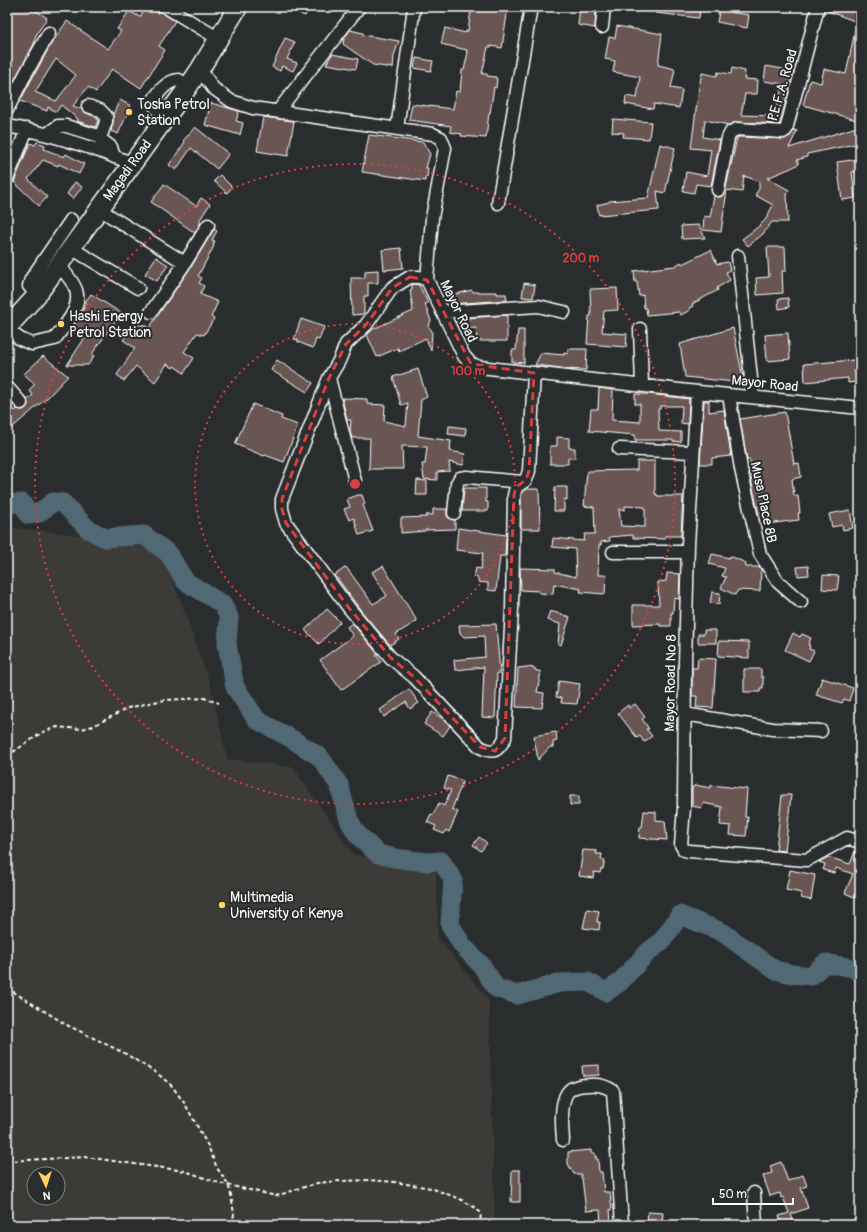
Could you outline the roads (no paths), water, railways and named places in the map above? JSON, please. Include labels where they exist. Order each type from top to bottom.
[{"type":"highway","name":"Magadi Road","points":[[7,328],[37,295],[131,163],[188,87],[238,7]]},
{"type":"street","points":[[166,7],[219,39]]},
{"type":"street","points":[[278,111],[358,7]]},
{"type":"street","points":[[397,129],[414,7]]},
{"type":"street","points":[[498,202],[531,7]]},
{"type":"street","points":[[602,27],[604,7]]},
{"type":"street","name":"P.E.F.A. Road","points":[[718,190],[728,138],[731,132],[738,129],[783,132],[786,130],[818,7]]},
{"type":"street","points":[[7,110],[49,33]]},
{"type":"street","name":"Mayor Road","points":[[200,69],[213,88],[231,101],[254,108],[433,134],[441,138],[445,148],[432,218],[427,280],[464,356],[471,364],[480,367],[697,392],[860,408]]},
{"type":"street","points":[[88,106],[100,110],[106,116],[106,122],[100,138]]},
{"type":"street","points":[[7,126],[27,129],[85,145],[131,163]]},
{"type":"street","points":[[47,134],[58,126],[66,126],[95,135],[111,147],[114,157]]},
{"type":"street","points":[[7,179],[27,129]]},
{"type":"street","points":[[98,209],[185,263]]},
{"type":"street","points":[[37,295],[29,286],[31,279],[71,220]]},
{"type":"street","points":[[151,312],[185,263],[208,225]]},
{"type":"street","points":[[71,248],[138,288]]},
{"type":"street","points":[[738,256],[753,397]]},
{"type":"street","points":[[7,328],[20,339],[32,344],[55,340],[74,312],[78,302],[76,290],[59,265]]},
{"type":"street","points":[[427,280],[419,277],[410,277],[392,288],[366,325],[346,344],[339,361],[329,378],[282,498],[282,509],[286,523],[349,608],[391,658],[414,677],[480,747],[488,751],[495,751],[500,748],[505,738],[512,609],[514,495],[516,487],[526,480],[529,471],[534,373]]},
{"type":"street","points":[[442,312],[538,306],[564,312]]},
{"type":"street","points":[[640,329],[642,385]]},
{"type":"street","points":[[329,378],[355,481]]},
{"type":"street","points":[[7,387],[21,403]]},
{"type":"street","name":"Mayor Road No 8","points":[[697,392],[688,552],[684,808],[681,845],[684,850],[807,860],[847,838],[860,842]]},
{"type":"street","name":"Musa Place 8B","points":[[729,395],[741,469],[760,554],[778,582],[801,602]]},
{"type":"street","points":[[619,449],[693,452]]},
{"type":"street","points":[[454,513],[457,483],[460,478],[467,477],[523,482]]},
{"type":"street","points":[[613,552],[688,552]]},
{"type":"street","points":[[685,714],[773,729],[821,731]]},
{"type":"street","points":[[563,1140],[562,1127],[564,1102],[571,1089],[579,1086],[594,1085],[604,1086],[613,1091],[622,1225]]},
{"type":"street","points":[[754,1193],[756,1225]]},
{"type":"waterway","points":[[7,504],[22,503],[29,515],[39,513],[53,502],[63,503],[88,529],[105,538],[144,535],[169,554],[185,581],[222,604],[229,617],[227,644],[235,687],[257,720],[292,739],[320,757],[339,785],[349,820],[357,834],[378,854],[395,858],[427,862],[441,861],[453,879],[450,924],[462,945],[482,966],[496,988],[517,995],[559,983],[588,982],[606,992],[619,983],[648,952],[662,941],[680,915],[722,932],[775,970],[811,976],[825,963],[853,968],[860,973]]},
{"type":"place","name":"Tosha Petrol Station","points":[[129,112]]},
{"type":"place","name":"Hashi Energy Petrol Station","points":[[61,324]]},
{"type":"place","name":"Multimedia University of Kenya","points":[[222,905]]}]
